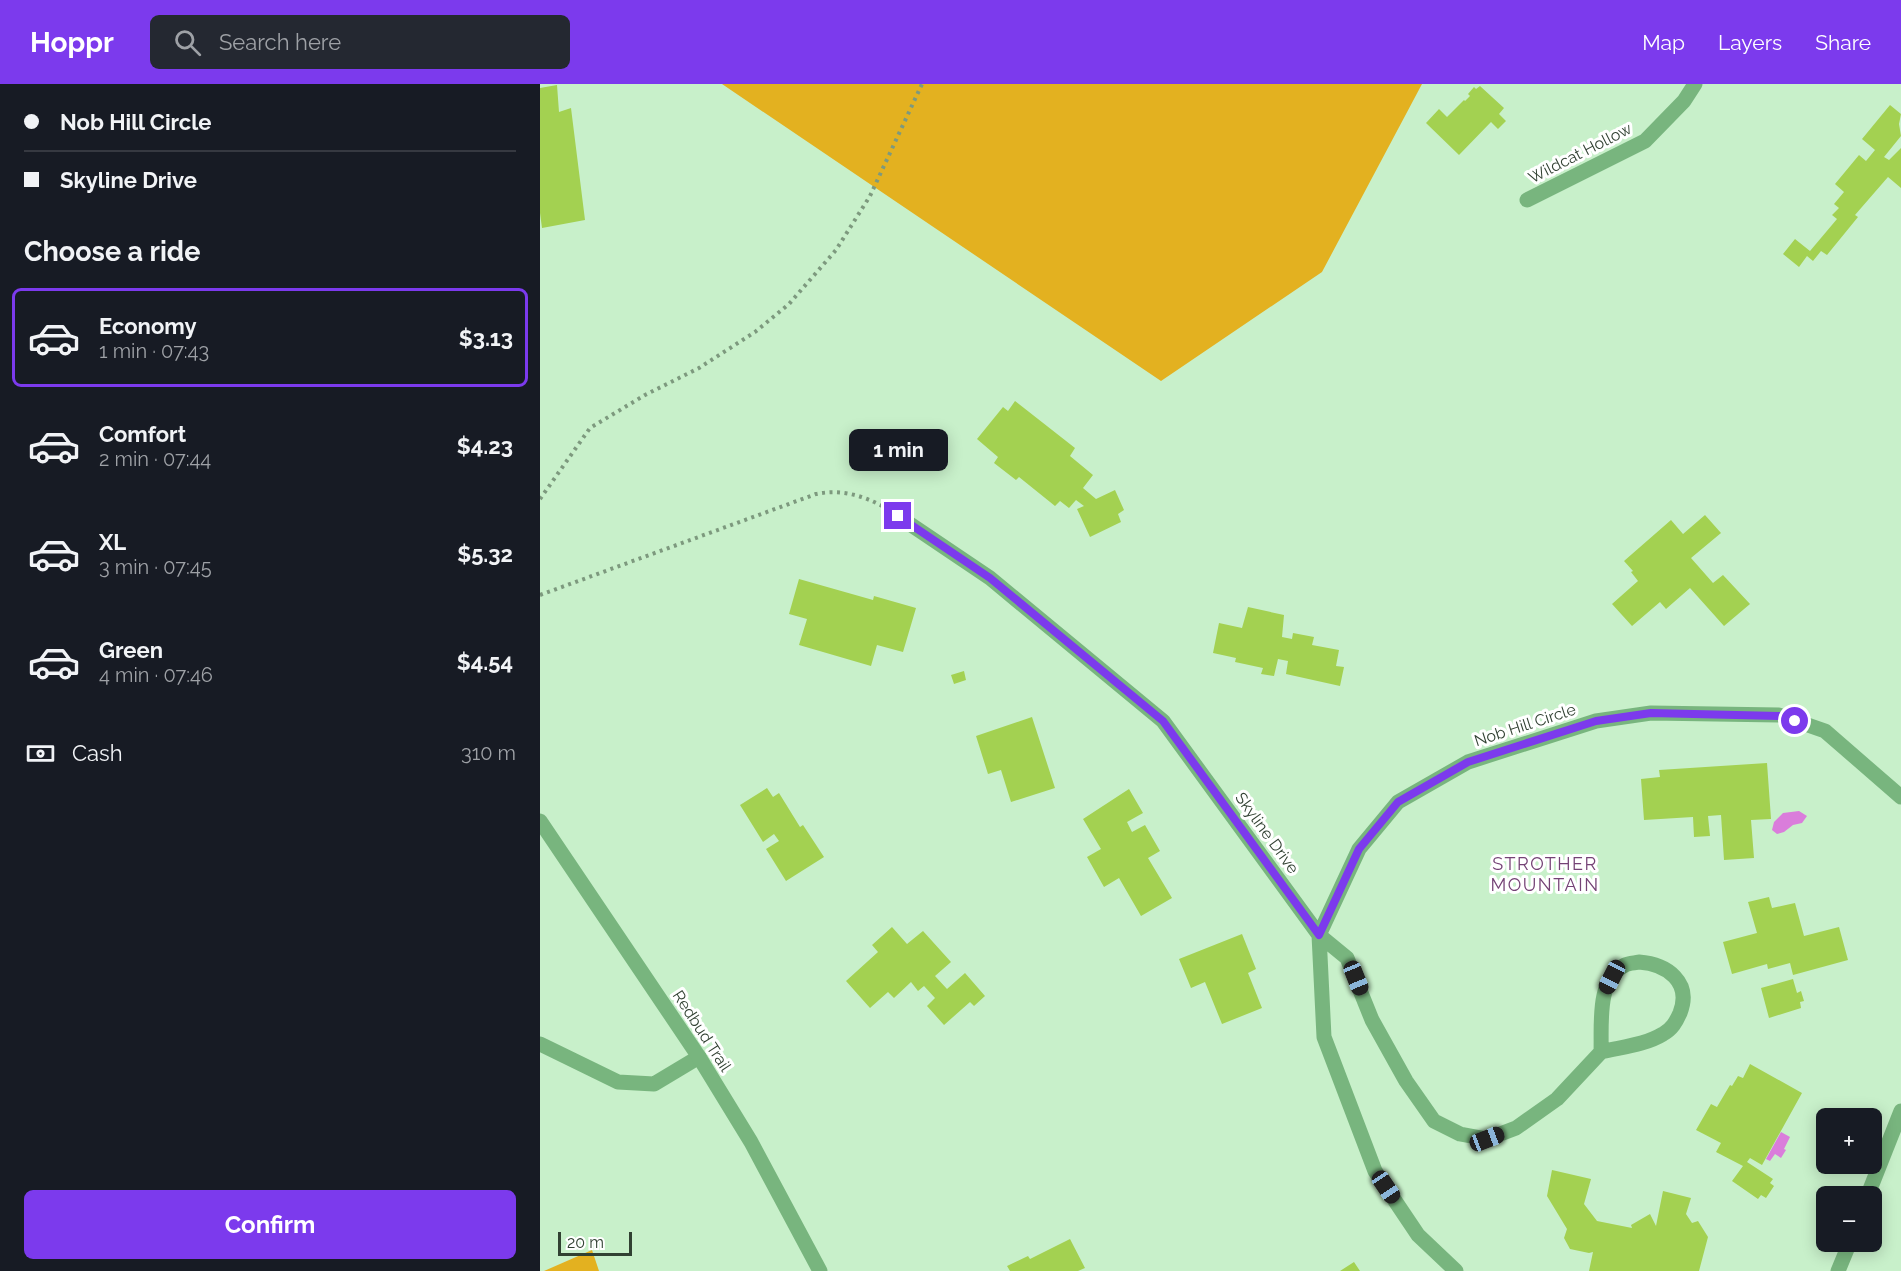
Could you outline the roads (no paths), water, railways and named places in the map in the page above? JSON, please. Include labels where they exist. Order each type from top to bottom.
[{"type":"street","name":"Wildcat Hollow","points":[[1527,200],[1645,141],[1684,101],[1695,84]]},
{"type":"street","name":"Skyline Drive","points":[[898,516],[990,578],[1163,721],[1319,935]]},
{"type":"street","name":"Nob Hill Circle","points":[[1319,935],[1359,849],[1398,802],[1468,762],[1596,721],[1651,713],[1779,716],[1826,731],[1901,797]]},
{"type":"street","name":"Redbud Trail","points":[[540,821],[699,1057],[751,1142],[820,1271]]},
{"type":"street","points":[[1319,935],[1347,958],[1372,1020],[1406,1081],[1434,1121],[1460,1134],[1487,1139],[1516,1128],[1557,1099],[1601,1052],[1647,1041],[1664,1034],[1676,1023],[1682,1007],[1683,991],[1677,979],[1666,969],[1654,963],[1639,962],[1625,965],[1612,977],[1605,991],[1601,1052]]},
{"type":"street","points":[[1319,935],[1324,1037],[1375,1171],[1418,1235],[1455,1271]]},
{"type":"street","points":[[540,1044],[618,1082],[654,1084],[699,1057]]},
{"type":"street","points":[[1871,1186],[1901,1111]]},
{"type":"street","points":[[1838,1271],[1846,1252]]},
{"type":"district","name":"STROTHER MOUNTAIN","points":[[1545,873]]}]
